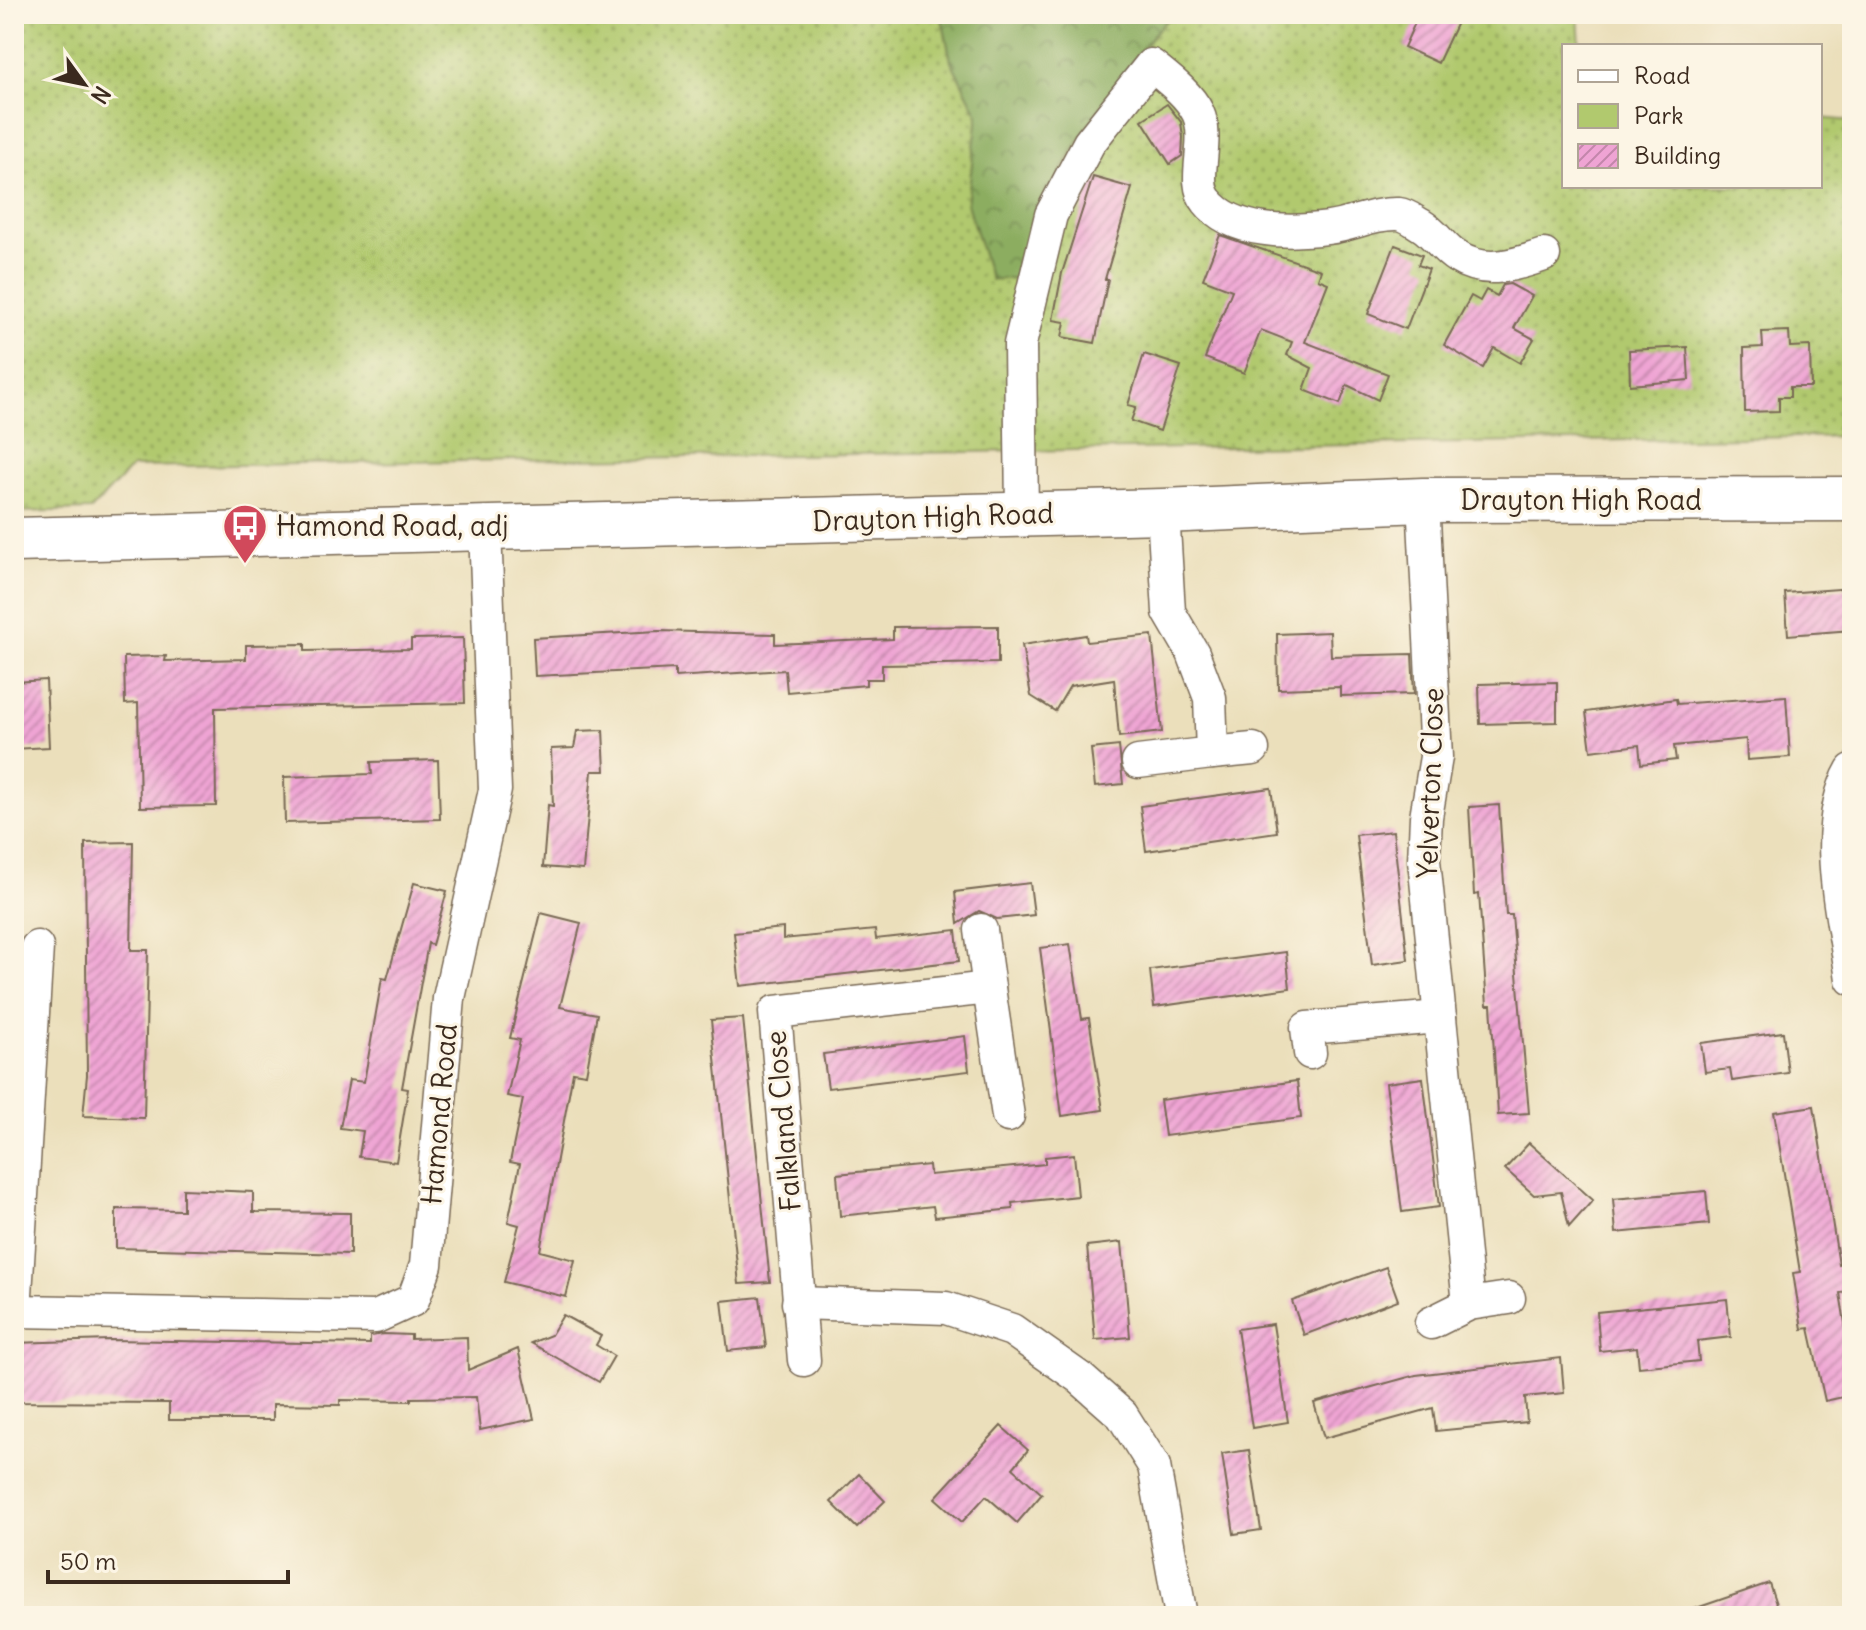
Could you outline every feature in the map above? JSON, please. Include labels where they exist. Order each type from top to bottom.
[{"type":"main road","name":"Drayton High Road","points":[[14,540],[1163,511],[1423,500],[1852,499]]},
{"type":"street","points":[[1022,515],[1020,344],[1051,215],[1089,143],[1151,65],[1198,112],[1205,146],[1199,177],[1206,200],[1227,217],[1264,230],[1330,228],[1368,216],[1403,214],[1434,233],[1455,257],[1485,269],[1518,264],[1544,255]]},
{"type":"street","name":"Yelverton Close","points":[[1423,500],[1436,757],[1426,817],[1424,860],[1469,1304]]},
{"type":"street","points":[[1163,511],[1169,612],[1193,653],[1210,698],[1212,753]]},
{"type":"street","name":"Hamond Road","points":[[37,947],[14,1311],[376,1317],[413,1300],[426,1265],[449,998],[495,790],[485,529]]},
{"type":"street","points":[[1138,762],[1253,749]]},
{"type":"street","points":[[1852,770],[1840,791],[1834,827],[1852,979]]},
{"type":"street","points":[[981,930],[1008,1116]]},
{"type":"street","name":"Falkland Close","points":[[804,1360],[775,1012],[989,988]]},
{"type":"street","points":[[1307,1028],[1440,1017]]},
{"type":"street","points":[[1431,1323],[1469,1304],[1509,1298]]},
{"type":"street","points":[[798,1303],[946,1308],[1012,1330],[1080,1378],[1122,1415],[1154,1466],[1181,1616]]},
{"type":"green space","points":[[14,14],[1578,14],[1580,44],[1562,44],[1562,188],[1822,188],[1822,118],[1852,121],[1852,436],[132,467],[91,510],[14,512]]},
{"type":"green space","points":[[941,14],[1173,14],[1134,60],[1074,148],[1036,223],[1015,278],[991,280],[967,204],[978,115],[951,61]]},
{"type":"building","points":[[1419,14],[1461,14],[1438,63],[1404,47]]},
{"type":"building","points":[[1167,104],[1181,122],[1183,137],[1182,156],[1170,164],[1142,120]]},
{"type":"building","points":[[1093,177],[1132,188],[1105,279],[1108,279],[1095,343],[1062,337],[1065,322],[1053,320],[1062,273]]},
{"type":"building","points":[[1220,235],[1321,270],[1318,279],[1328,283],[1305,342],[1388,374],[1378,400],[1347,385],[1340,404],[1304,390],[1312,368],[1287,355],[1292,342],[1261,330],[1244,373],[1205,358],[1232,290],[1203,279]]},
{"type":"building","points":[[1395,245],[1422,255],[1418,265],[1429,269],[1406,329],[1368,314]]},
{"type":"building","points":[[1510,284],[1532,296],[1514,328],[1534,339],[1520,363],[1494,348],[1483,368],[1444,345],[1471,296],[1480,301],[1486,290],[1497,296],[1503,285]]},
{"type":"building","points":[[1789,331],[1790,347],[1810,346],[1811,387],[1790,387],[1790,397],[1779,397],[1779,411],[1745,412],[1744,348],[1763,347],[1762,332]]},
{"type":"building","points":[[1687,347],[1689,380],[1630,385],[1629,350]]},
{"type":"building","points":[[1144,354],[1181,366],[1160,431],[1131,421],[1136,407],[1128,405]]},
{"type":"building","points":[[1852,588],[1852,630],[1788,635],[1785,593]]},
{"type":"building","points":[[998,626],[998,663],[882,665],[882,679],[866,679],[866,685],[787,692],[785,670],[675,677],[675,669],[535,676],[533,638],[658,631],[775,634],[775,644],[893,639],[893,627]]},
{"type":"building","points":[[1330,632],[1331,656],[1412,654],[1414,694],[1340,696],[1340,687],[1278,689],[1277,634]]},
{"type":"building","points":[[1086,635],[1087,642],[1152,635],[1162,732],[1119,737],[1114,679],[1070,686],[1055,711],[1031,696],[1022,645]]},
{"type":"building","points":[[463,638],[465,703],[215,708],[216,806],[140,807],[138,703],[125,704],[124,657],[166,656],[165,661],[246,659],[246,645],[305,644],[305,651],[411,649],[411,639]]},
{"type":"building","points":[[46,680],[49,747],[14,749],[14,682]]},
{"type":"building","points":[[1557,682],[1557,722],[1480,724],[1479,684]]},
{"type":"building","points":[[1786,696],[1790,757],[1747,760],[1746,739],[1674,746],[1676,760],[1641,764],[1639,745],[1591,751],[1586,712],[1676,699],[1677,704]]},
{"type":"building","points":[[603,730],[605,771],[592,771],[583,870],[543,867],[548,805],[553,806],[551,749],[574,748],[577,731]]},
{"type":"building","points":[[1119,746],[1123,784],[1095,787],[1091,749]]},
{"type":"building","points":[[438,760],[440,819],[285,823],[284,777],[372,774],[371,762]]},
{"type":"building","points":[[1271,788],[1277,832],[1146,851],[1140,806]]},
{"type":"building","points":[[1499,805],[1506,915],[1512,915],[1529,1113],[1498,1115],[1491,1005],[1487,1005],[1479,894],[1474,895],[1469,807]]},
{"type":"building","points":[[1393,831],[1408,960],[1372,965],[1356,835]]},
{"type":"building","points":[[133,842],[131,950],[148,950],[144,1118],[83,1116],[87,1075],[85,843]]},
{"type":"building","points":[[414,883],[447,891],[432,945],[428,943],[402,1088],[408,1089],[396,1162],[359,1157],[363,1131],[340,1128],[349,1080],[364,1082],[382,978],[387,979]]},
{"type":"building","points":[[1030,883],[1034,915],[997,919],[979,911],[958,924],[955,892]]},
{"type":"building","points":[[541,913],[581,923],[560,1007],[597,1014],[586,1074],[573,1072],[540,1251],[575,1260],[566,1297],[504,1282],[519,1225],[508,1222],[520,1164],[510,1162],[523,1099],[507,1096],[520,1040],[510,1038]]},
{"type":"building","points":[[783,928],[783,939],[875,930],[876,939],[956,930],[959,961],[740,986],[734,933]]},
{"type":"building","points":[[1070,944],[1082,1019],[1089,1018],[1103,1110],[1062,1116],[1040,948]]},
{"type":"building","points":[[1286,952],[1290,988],[1154,1007],[1150,970]]},
{"type":"building","points":[[743,1018],[770,1282],[739,1284],[711,1020]]},
{"type":"building","points":[[1783,1032],[1788,1073],[1732,1081],[1730,1069],[1705,1072],[1701,1043]]},
{"type":"building","points":[[965,1036],[969,1071],[828,1088],[823,1054]]},
{"type":"building","points":[[1423,1078],[1439,1207],[1402,1212],[1386,1083]]},
{"type":"building","points":[[1297,1081],[1301,1118],[1165,1136],[1160,1100]]},
{"type":"building","points":[[1814,1106],[1839,1265],[1844,1264],[1848,1292],[1840,1293],[1852,1365],[1852,1395],[1825,1401],[1809,1328],[1802,1329],[1793,1273],[1800,1272],[1774,1112]]},
{"type":"building","points":[[1529,1143],[1593,1200],[1569,1227],[1561,1192],[1534,1195],[1505,1169]]},
{"type":"building","points":[[1074,1154],[1078,1196],[1012,1203],[1013,1209],[935,1217],[933,1206],[840,1216],[837,1174],[929,1165],[930,1175],[1045,1164],[1045,1157]]},
{"type":"building","points":[[183,1189],[253,1192],[253,1212],[350,1213],[350,1254],[116,1248],[116,1209],[183,1210]]},
{"type":"building","points":[[1706,1191],[1709,1224],[1616,1233],[1613,1199]]},
{"type":"building","points":[[1122,1242],[1130,1337],[1095,1340],[1087,1246]]},
{"type":"building","points":[[1386,1267],[1398,1300],[1304,1335],[1292,1301]]},
{"type":"building","points":[[760,1297],[766,1347],[728,1351],[722,1301]]},
{"type":"building","points":[[1727,1299],[1731,1337],[1697,1341],[1699,1361],[1639,1367],[1637,1347],[1600,1351],[1597,1312]]},
{"type":"building","points":[[563,1315],[601,1336],[596,1345],[614,1356],[599,1382],[531,1343],[551,1335]]},
{"type":"building","points":[[1273,1324],[1288,1422],[1252,1428],[1237,1329]]},
{"type":"building","points":[[411,1335],[411,1339],[467,1337],[468,1370],[518,1349],[534,1419],[480,1430],[476,1397],[411,1398],[411,1401],[340,1400],[340,1405],[273,1404],[273,1420],[169,1420],[169,1403],[14,1402],[14,1343],[110,1340],[370,1344],[370,1336]]},
{"type":"building","points":[[1561,1358],[1564,1393],[1525,1397],[1527,1422],[1436,1431],[1433,1408],[1324,1438],[1314,1403],[1416,1375]]},
{"type":"building","points":[[1001,1426],[1028,1450],[1013,1468],[1042,1494],[1017,1523],[986,1496],[962,1522],[935,1498]]},
{"type":"building","points":[[1249,1450],[1261,1530],[1234,1534],[1222,1454]]},
{"type":"building","points":[[859,1474],[885,1501],[857,1528],[831,1502]]},
{"type":"building","points":[[1769,1583],[1780,1616],[1686,1616],[1685,1612]]},
{"type":"place","name":"Hamond Road, adj","points":[[245,565]]}]
